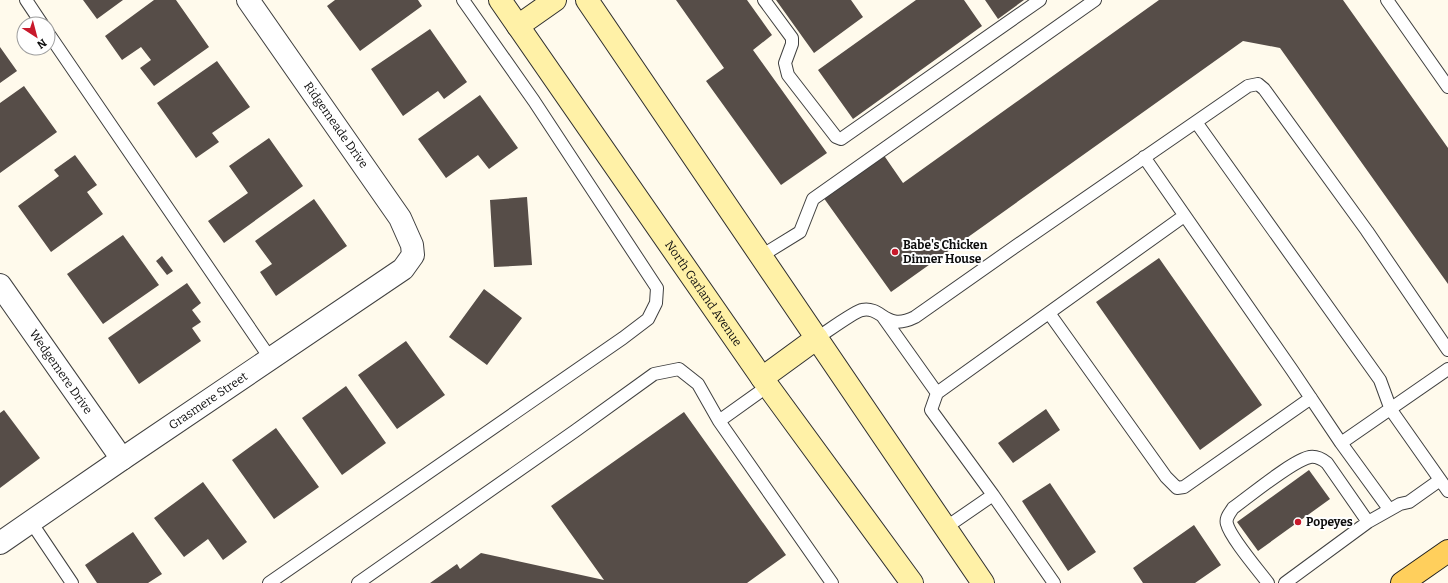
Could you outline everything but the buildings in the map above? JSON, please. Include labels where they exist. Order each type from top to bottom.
[{"type":"main road","name":"North Garland Avenue","points":[[500,0],[765,382],[912,583]]},
{"type":"main road","points":[[518,26],[555,0]]},
{"type":"main road","points":[[587,0],[983,583]]},
{"type":"main road","points":[[765,382],[817,338]]},
{"type":"main road","points":[[1402,583],[1448,551]]},
{"type":"street","name":"Ridgemeade Drive","points":[[248,0],[400,218],[412,245],[413,256]]},
{"type":"street","name":"Grasmere Street","points":[[0,543],[403,269],[413,256]]},
{"type":"street","name":"Wedgemere Drive","points":[[0,285],[122,459]]},
{"type":"lane","points":[[26,0],[37,16]]},
{"type":"lane","points":[[269,583],[648,320],[656,303],[657,288],[534,101],[463,0]]},
{"type":"lane","points":[[764,0],[792,38],[792,44],[785,63],[788,75],[836,137],[842,139],[1040,0]]},
{"type":"lane","points":[[761,256],[800,232],[813,199],[1095,0]]},
{"type":"lane","points":[[1387,0],[1448,87]]},
{"type":"lane","points":[[56,45],[270,358]]},
{"type":"lane","points":[[817,338],[861,310],[870,310],[898,323],[905,322],[914,317],[1248,86],[1258,84],[1264,89],[1367,230],[1448,350]]},
{"type":"lane","points":[[1196,122],[1380,380],[1391,410],[1448,491]]},
{"type":"lane","points":[[1144,157],[1341,443],[1389,509]]},
{"type":"lane","points":[[1054,583],[993,495],[931,410],[937,393],[1184,216]]},
{"type":"lane","points":[[1049,313],[1166,477],[1177,488],[1184,487],[1311,398]]},
{"type":"lane","points":[[883,317],[937,393]]},
{"type":"lane","points":[[358,583],[654,374],[679,369],[698,384],[719,421],[826,581]]},
{"type":"lane","points":[[1341,443],[1391,410],[1448,369]]},
{"type":"lane","points":[[719,421],[765,382]]},
{"type":"lane","points":[[1268,583],[1232,535],[1227,524],[1227,516],[1234,508],[1293,464],[1309,457],[1320,458],[1327,463],[1368,522]]},
{"type":"lane","points":[[1285,583],[1368,522],[1389,509],[1409,502],[1440,480]]},
{"type":"lane","points":[[945,528],[993,495]]},
{"type":"lane","points":[[31,522],[72,583]]},
{"type":"place","name":"Babe's Chicken Dinner House","points":[[895,252]]},
{"type":"place","name":"Popeyes","points":[[1298,522]]}]
